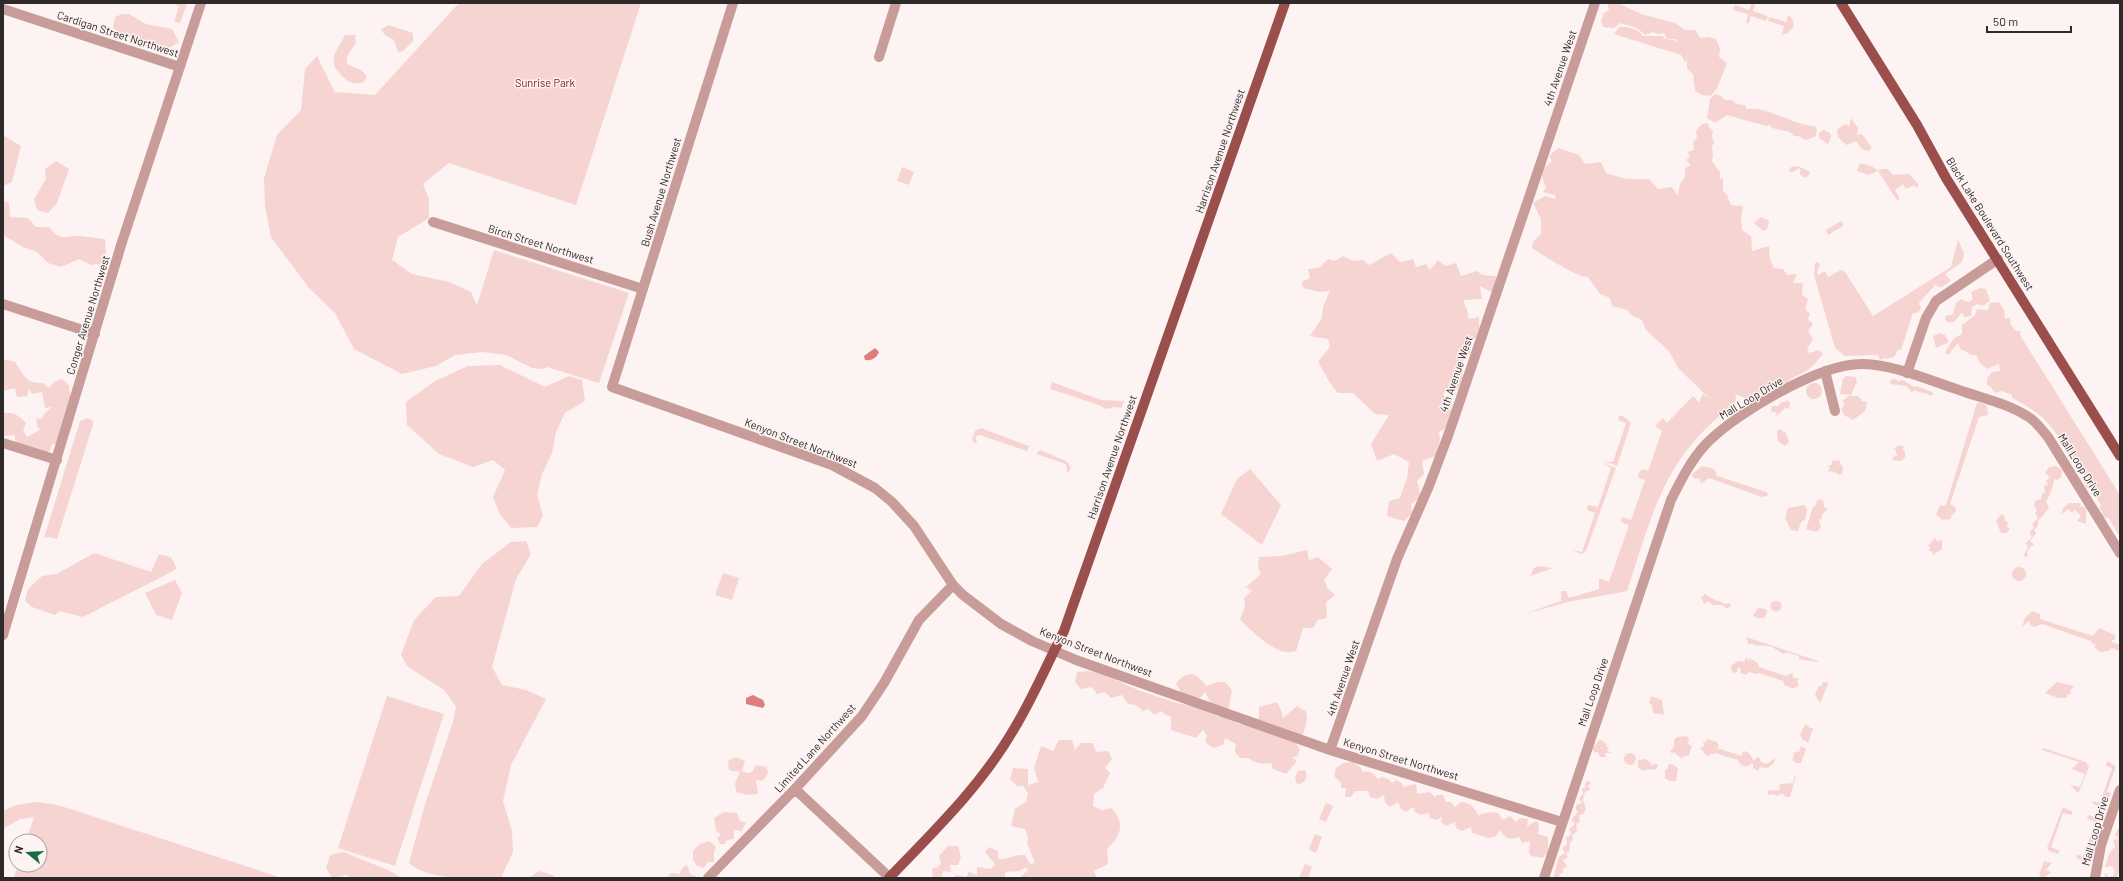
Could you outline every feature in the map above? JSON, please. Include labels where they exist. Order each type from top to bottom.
[{"type":"main road","name":"Harrison Avenue Northwest","points":[[889,878],[953,812],[989,767],[1014,730],[1064,631],[1285,3]]},
{"type":"main road","name":"Black Lake Boulevard Southwest","points":[[1841,3],[1917,125],[1946,178],[2120,456]]},
{"type":"street","name":"Conger Avenue Northwest","points":[[3,635],[122,242],[201,3]]},
{"type":"street","name":"Bush Avenue Northwest","points":[[612,387],[733,3]]},
{"type":"street","points":[[879,57],[896,3]]},
{"type":"street","name":"4th Avenue West","points":[[1330,750],[1398,559],[1429,486],[1449,433],[1595,3]]},
{"type":"street","name":"Cardigan Street Northwest","points":[[3,9],[180,67]]},
{"type":"street","name":"Birch Street Northwest","points":[[433,222],[643,289]]},
{"type":"street","points":[[1908,373],[1926,318],[1936,301],[1998,259]]},
{"type":"street","points":[[3,304],[95,334]]},
{"type":"street","name":"Mall Loop Drive","points":[[1544,878],[1671,500],[1692,461],[1720,430],[1770,399],[1812,376],[1825,371],[1842,366],[1861,364],[1883,366],[1908,373],[2014,409],[2038,425],[2048,437],[2120,553]]},
{"type":"street","points":[[1825,371],[1835,411]]},
{"type":"street","name":"Kenyon Street Northwest","points":[[612,387],[832,465],[853,475],[880,492],[909,521],[953,585],[976,606],[1001,624],[1054,650],[1330,750],[1562,822]]},
{"type":"street","points":[[3,443],[57,460]]},
{"type":"street","name":"Limited Lane Northwest","points":[[708,878],[795,789],[862,716],[884,683],[919,620],[953,585]]},
{"type":"street","points":[[795,789],[889,878]]},
{"type":"street","name":"Mall Loop Drive","points":[[2095,878],[2101,845],[2116,812],[2120,790]]},
{"type":"green space","points":[[172,3],[187,4],[180,23],[174,22],[179,6]]},
{"type":"green space","name":"Sunrise Park","points":[[459,3],[641,3],[576,205],[449,163],[423,184],[429,199],[429,218],[398,237],[392,260],[412,274],[449,282],[471,292],[477,305],[494,250],[629,293],[599,383],[547,367],[543,369],[532,368],[506,355],[482,352],[455,355],[436,366],[402,374],[354,349],[335,313],[309,288],[271,237],[265,206],[264,178],[277,135],[301,110],[305,69],[317,56],[335,92],[375,95]]},
{"type":"green space","points":[[1607,3],[1618,3],[1641,14],[1675,23],[1685,30],[1695,30],[1700,38],[1708,37],[1716,39],[1720,48],[1719,57],[1727,63],[1717,88],[1711,96],[1702,95],[1695,91],[1693,74],[1687,69],[1687,53],[1686,63],[1681,55],[1614,34],[1619,27],[1626,27],[1632,28],[1643,36],[1662,36],[1665,39],[1673,40],[1678,43],[1675,39],[1667,39],[1664,33],[1657,34],[1653,32],[1645,35],[1636,28],[1620,23],[1614,28],[1603,27],[1601,21],[1604,13],[1609,10]]},
{"type":"green space","points":[[1752,3],[1755,4],[1753,11],[1768,16],[1766,21],[1751,16],[1749,23],[1746,23],[1748,14],[1733,10],[1735,5],[1749,10]]},
{"type":"green space","points":[[122,14],[129,14],[146,24],[172,29],[179,42],[165,51],[146,47],[137,43],[129,36],[121,37],[113,27],[115,17]]},
{"type":"green space","points":[[1788,15],[1792,18],[1794,26],[1788,33],[1782,35],[1784,26],[1768,21],[1769,17],[1786,22]]},
{"type":"green space","points":[[388,25],[413,33],[413,41],[403,51],[398,52],[394,40],[385,35],[381,30]]},
{"type":"green space","points":[[345,35],[355,35],[356,43],[347,56],[347,64],[361,70],[367,76],[364,82],[350,82],[340,74],[334,66],[334,55]]},
{"type":"green space","points":[[1715,94],[1721,96],[1725,100],[1732,100],[1736,104],[1745,105],[1747,109],[1764,110],[1798,123],[1815,126],[1817,130],[1815,137],[1805,140],[1798,136],[1794,136],[1790,132],[1772,128],[1770,125],[1766,126],[1727,115],[1715,123],[1707,118],[1710,99]]},
{"type":"green space","points":[[1851,118],[1858,128],[1857,135],[1862,134],[1872,148],[1868,151],[1862,149],[1856,141],[1846,145],[1838,137],[1837,130],[1845,124],[1849,126]]},
{"type":"green space","points":[[1708,123],[1709,127],[1713,131],[1712,137],[1714,142],[1712,147],[1713,157],[1711,160],[1720,172],[1720,179],[1723,178],[1723,191],[1727,195],[1731,205],[1743,206],[1741,218],[1742,230],[1751,236],[1752,251],[1769,246],[1770,260],[1774,268],[1783,269],[1787,275],[1797,274],[1793,283],[1803,283],[1802,295],[1808,299],[1805,309],[1810,314],[1808,319],[1813,324],[1808,331],[1813,339],[1807,349],[1809,353],[1819,350],[1823,354],[1814,365],[1806,371],[1792,378],[1786,383],[1777,382],[1777,387],[1770,391],[1763,388],[1761,395],[1751,401],[1736,394],[1735,406],[1727,414],[1724,412],[1703,431],[1686,451],[1672,472],[1661,494],[1652,516],[1627,591],[1568,602],[1524,614],[1561,601],[1561,591],[1566,591],[1569,598],[1599,589],[1599,578],[1609,582],[1629,525],[1621,522],[1621,519],[1623,517],[1631,520],[1645,480],[1638,478],[1639,472],[1644,469],[1648,471],[1662,431],[1655,426],[1663,418],[1667,423],[1693,396],[1699,402],[1703,394],[1709,398],[1678,368],[1669,351],[1646,330],[1642,320],[1631,315],[1627,310],[1612,306],[1610,298],[1600,294],[1588,277],[1568,270],[1532,248],[1533,242],[1541,234],[1541,219],[1533,203],[1545,196],[1556,199],[1555,195],[1543,192],[1546,187],[1542,177],[1543,169],[1552,161],[1549,156],[1558,148],[1579,155],[1585,164],[1601,162],[1606,173],[1627,179],[1649,179],[1658,189],[1672,187],[1678,196],[1680,184],[1685,177],[1685,168],[1691,165],[1686,160],[1690,157],[1688,152],[1694,150],[1693,142],[1697,138],[1696,131],[1702,124]]},
{"type":"green space","points":[[1824,130],[1830,133],[1831,137],[1828,144],[1819,138],[1819,133]]},
{"type":"green space","points":[[3,135],[21,146],[12,182],[3,186]]},
{"type":"green space","points":[[56,161],[69,169],[57,203],[48,213],[37,210],[34,199],[46,179],[45,169]]},
{"type":"green space","points":[[1860,163],[1873,167],[1878,171],[1869,175],[1857,171]]},
{"type":"green space","points":[[1798,166],[1810,172],[1808,176],[1804,178],[1800,174],[1800,168],[1791,173],[1789,170],[1791,167]]},
{"type":"green space","points":[[902,167],[914,172],[909,185],[897,181]]},
{"type":"green space","points":[[1881,169],[1888,169],[1893,175],[1909,174],[1919,185],[1916,188],[1914,185],[1906,189],[1903,184],[1895,190],[1900,199],[1897,200],[1878,171]]},
{"type":"green space","points":[[3,201],[9,203],[10,217],[28,218],[36,227],[49,227],[60,237],[80,236],[105,239],[106,251],[103,263],[91,265],[79,259],[61,267],[48,263],[37,252],[23,247],[3,235]]},
{"type":"green space","points":[[1761,217],[1768,220],[1769,223],[1767,229],[1763,231],[1754,223]]},
{"type":"green space","points":[[1841,221],[1843,226],[1828,235],[1826,230]]},
{"type":"green space","points":[[1958,240],[1964,253],[1962,262],[1945,274],[1951,281],[1942,287],[1938,287],[1936,284],[1919,303],[1921,309],[1917,313],[1913,313],[1901,350],[1898,350],[1894,357],[1880,360],[1878,355],[1845,356],[1835,348],[1814,275],[1815,263],[1818,262],[1820,265],[1817,272],[1818,275],[1825,271],[1828,277],[1841,270],[1845,272],[1873,316],[1951,267]]},
{"type":"green space","points":[[1391,253],[1400,262],[1413,259],[1416,267],[1426,264],[1430,270],[1438,260],[1445,266],[1456,263],[1461,276],[1477,271],[1482,275],[1496,276],[1497,285],[1491,292],[1480,286],[1482,299],[1463,300],[1469,319],[1479,317],[1479,335],[1469,343],[1470,354],[1457,367],[1464,376],[1458,389],[1443,393],[1452,412],[1446,428],[1439,432],[1440,440],[1436,456],[1422,461],[1424,474],[1417,481],[1421,497],[1411,504],[1412,513],[1404,521],[1387,516],[1389,501],[1400,498],[1407,478],[1409,462],[1394,454],[1377,461],[1371,444],[1389,415],[1375,414],[1353,393],[1338,393],[1330,383],[1318,362],[1330,347],[1328,339],[1310,336],[1322,318],[1323,307],[1330,291],[1320,292],[1303,288],[1302,282],[1310,278],[1308,269],[1319,268],[1328,259],[1334,261],[1343,256],[1353,261],[1363,260],[1369,265]]},
{"type":"green space","points":[[1980,288],[1986,289],[1990,301],[1983,306],[1977,304],[1972,307],[1971,316],[1964,317],[1962,312],[1955,321],[1950,323],[1945,320],[1946,316],[1953,314],[1956,303],[1961,299],[1968,302],[1973,300],[1971,292]]},
{"type":"green space","points":[[1999,302],[2004,310],[2005,319],[2010,318],[2011,325],[2016,331],[2021,331],[2020,335],[2120,495],[2120,537],[2108,517],[2103,519],[2101,517],[2102,511],[2099,509],[2101,505],[2090,487],[2086,488],[2084,481],[2085,476],[2075,465],[2068,450],[2063,446],[2058,436],[2047,422],[2035,411],[2012,398],[2012,395],[2002,391],[1995,393],[1991,387],[1987,385],[1987,378],[1992,372],[2000,371],[1999,364],[1987,369],[1980,363],[1976,355],[1970,355],[1966,351],[1961,350],[1958,343],[1948,355],[1945,352],[1954,338],[1962,334],[1962,325],[1975,315],[1977,309],[1988,310],[1990,303]]},
{"type":"green space","points":[[1940,333],[1945,335],[1949,342],[1936,348],[1933,336]]},
{"type":"green space","points":[[3,359],[15,362],[23,375],[33,382],[43,383],[49,388],[54,382],[62,379],[69,385],[73,409],[73,424],[71,431],[60,445],[52,444],[50,451],[44,454],[20,445],[15,441],[15,435],[3,436],[3,413],[10,413],[18,416],[26,423],[23,430],[27,437],[40,430],[37,426],[36,418],[41,419],[52,407],[45,408],[42,392],[32,394],[29,389],[27,396],[17,397],[15,388],[3,391]]},
{"type":"green space","points":[[500,365],[545,387],[569,376],[582,380],[585,401],[565,413],[556,432],[552,453],[542,474],[537,495],[543,515],[537,527],[511,528],[500,514],[493,497],[505,470],[493,460],[473,467],[439,454],[407,425],[406,402],[435,381],[468,366]]},
{"type":"green space","points":[[1846,376],[1856,377],[1857,382],[1851,395],[1840,394],[1843,379]]},
{"type":"green space","points":[[1894,379],[1899,381],[1903,380],[1914,387],[1917,386],[1934,393],[1931,396],[1916,390],[1912,392],[1906,386],[1890,384],[1891,380]]},
{"type":"green space","points":[[1052,382],[1101,400],[1124,401],[1122,408],[1115,407],[1106,409],[1099,405],[1050,389]]},
{"type":"green space","points":[[1811,383],[1817,383],[1822,388],[1820,397],[1817,399],[1811,399],[1806,394],[1806,388]]},
{"type":"green space","points":[[1849,396],[1858,396],[1862,401],[1867,402],[1865,411],[1853,420],[1844,415],[1841,409],[1844,405],[1843,400]]},
{"type":"green space","points":[[1786,400],[1790,402],[1789,409],[1785,408],[1777,416],[1775,412],[1771,412],[1772,406],[1778,406],[1781,402],[1785,402]]},
{"type":"green space","points":[[1977,403],[1982,403],[1987,406],[1988,415],[1979,417],[1950,504],[1955,507],[1956,511],[1951,516],[1951,519],[1942,520],[1936,514],[1940,505],[1946,505]]},
{"type":"green space","points":[[1619,416],[1623,416],[1631,423],[1617,466],[1604,461],[1613,462],[1626,423],[1618,420]]},
{"type":"green space","points":[[88,418],[93,421],[93,425],[57,539],[49,537],[44,538],[80,421]]},
{"type":"green space","points":[[981,428],[1029,446],[1027,451],[980,435],[975,436],[977,442],[974,443],[972,440],[975,431]]},
{"type":"green space","points":[[1779,429],[1786,433],[1789,442],[1785,446],[1778,441],[1777,431]]},
{"type":"green space","points":[[1900,445],[1904,447],[1902,450],[1905,451],[1905,457],[1901,461],[1892,460],[1894,456],[1897,456],[1894,448]]},
{"type":"green space","points":[[1040,450],[1066,461],[1071,467],[1069,472],[1067,472],[1066,464],[1036,454]]},
{"type":"green space","points":[[1839,460],[1843,468],[1842,474],[1838,475],[1836,472],[1834,474],[1833,471],[1828,472],[1830,468],[1828,466],[1831,465],[1832,461]]},
{"type":"green space","points":[[1603,463],[1616,468],[1586,551],[1582,554],[1572,550],[1582,552],[1595,513],[1587,510],[1588,505],[1598,507],[1611,468]]},
{"type":"green space","points":[[1702,466],[1714,469],[1717,476],[1766,492],[1768,494],[1767,496],[1762,497],[1709,478],[1702,483],[1698,478],[1696,479],[1692,477],[1692,474]]},
{"type":"green space","points":[[2056,466],[2062,470],[2061,477],[2057,480],[2054,479],[2049,497],[2046,501],[2049,508],[2038,521],[2038,526],[2034,530],[2036,533],[2030,541],[2034,545],[2030,547],[2027,552],[2028,557],[2025,557],[2024,555],[2028,547],[2026,543],[2032,537],[2030,534],[2031,530],[2034,528],[2032,524],[2038,518],[2035,513],[2037,510],[2034,505],[2035,501],[2041,499],[2042,494],[2045,492],[2044,486],[2048,485],[2046,481],[2050,477],[2045,473],[2049,467]]},
{"type":"green space","points":[[1250,469],[1281,505],[1262,545],[1221,514],[1237,479]]},
{"type":"green space","points":[[1821,499],[1824,502],[1824,507],[1828,508],[1822,515],[1822,519],[1819,520],[1821,527],[1817,532],[1806,529],[1813,507],[1817,504],[1816,501]]},
{"type":"green space","points":[[2069,503],[2080,503],[2081,507],[2083,506],[2086,508],[2086,524],[2077,521],[2081,516],[2075,510],[2072,513],[2068,509],[2061,515],[2063,508]]},
{"type":"green space","points":[[1805,505],[1807,510],[1805,520],[1801,522],[1798,531],[1791,530],[1785,518],[1788,508]]},
{"type":"green space","points":[[2001,514],[2004,515],[2005,521],[2007,521],[2008,524],[2006,526],[2010,528],[2007,533],[2001,533],[1996,521]]},
{"type":"green space","points":[[1935,538],[1937,541],[1942,540],[1942,549],[1933,555],[1932,551],[1929,551],[1930,546],[1927,547]]},
{"type":"green space","points":[[526,541],[531,554],[516,579],[492,667],[502,685],[526,690],[546,699],[511,765],[503,801],[512,831],[513,852],[501,878],[465,878],[439,876],[428,873],[417,869],[409,863],[425,804],[453,722],[456,707],[444,690],[407,666],[401,655],[414,620],[436,597],[459,596],[482,564],[511,542]]},
{"type":"green space","points":[[1307,550],[1309,560],[1318,557],[1332,569],[1324,580],[1328,589],[1335,595],[1326,602],[1327,618],[1318,620],[1313,628],[1303,628],[1296,651],[1281,651],[1274,648],[1255,634],[1240,619],[1245,607],[1244,598],[1252,591],[1246,587],[1261,574],[1258,568],[1259,557],[1282,556]]},
{"type":"green space","points":[[94,553],[151,572],[159,554],[171,557],[177,569],[83,617],[60,611],[55,615],[32,607],[25,601],[28,589],[42,576],[57,574]]},
{"type":"green space","points":[[1538,566],[1553,568],[1530,576],[1534,568]]},
{"type":"green space","points":[[2016,567],[2022,567],[2026,571],[2026,577],[2022,581],[2016,581],[2012,577],[2012,571]]},
{"type":"green space","points":[[723,573],[739,578],[732,600],[715,595]]},
{"type":"green space","points":[[175,580],[182,593],[172,620],[156,615],[145,593]]},
{"type":"green space","points":[[1706,594],[1710,598],[1725,604],[1730,603],[1731,606],[1726,609],[1723,605],[1712,605],[1709,601],[1704,604],[1701,597]]},
{"type":"green space","points":[[1776,600],[1780,602],[1782,606],[1780,610],[1776,612],[1772,610],[1770,606],[1772,602]]},
{"type":"green space","points":[[1758,608],[1766,609],[1767,613],[1764,618],[1753,616]]},
{"type":"green space","points":[[2032,611],[2040,614],[2040,619],[2093,636],[2099,628],[2115,635],[2115,640],[2112,640],[2112,642],[2120,645],[2120,651],[2111,648],[2109,651],[2100,652],[2094,647],[2096,645],[2091,641],[2042,624],[2035,627],[2031,626],[2029,621],[2022,627],[2025,618]]},
{"type":"green space","points":[[1746,637],[1818,662],[1799,659],[1799,656],[1786,652],[1784,654],[1770,646],[1754,645],[1752,643],[1749,645]]},
{"type":"green space","points":[[1746,657],[1749,661],[1749,658],[1758,663],[1759,667],[1786,676],[1793,673],[1793,677],[1799,679],[1797,681],[1799,686],[1793,688],[1785,686],[1783,681],[1759,673],[1756,674],[1749,672],[1746,675],[1740,673],[1741,669],[1738,667],[1737,672],[1732,673],[1731,666],[1738,661],[1744,662]]},
{"type":"green space","points":[[1077,672],[1098,672],[1138,690],[1177,703],[1205,708],[1218,717],[1224,707],[1212,711],[1210,701],[1205,692],[1201,697],[1186,702],[1176,683],[1184,676],[1192,674],[1196,675],[1203,681],[1206,686],[1218,682],[1225,682],[1232,690],[1227,718],[1239,724],[1253,726],[1259,717],[1259,707],[1277,702],[1283,718],[1297,706],[1306,711],[1307,719],[1303,734],[1294,740],[1300,750],[1297,756],[1292,757],[1297,761],[1286,774],[1273,769],[1271,763],[1265,764],[1248,758],[1240,758],[1235,752],[1236,744],[1225,738],[1223,745],[1213,748],[1205,742],[1207,736],[1203,730],[1196,738],[1171,730],[1171,716],[1165,715],[1162,711],[1154,715],[1149,709],[1143,711],[1136,705],[1128,704],[1122,695],[1111,698],[1105,692],[1097,694],[1092,687],[1081,689],[1075,682]]},
{"type":"green space","points":[[1827,682],[1828,684],[1820,703],[1815,695],[1819,686],[1822,686],[1822,683]]},
{"type":"green space","points":[[2057,682],[2074,686],[2070,691],[2071,694],[2067,695],[2067,698],[2058,698],[2045,693]]},
{"type":"green space","points":[[387,696],[444,714],[395,866],[338,848]]},
{"type":"green space","points":[[1651,696],[1662,700],[1664,715],[1653,713],[1652,705],[1649,703]]},
{"type":"green space","points":[[1806,724],[1810,728],[1813,728],[1808,743],[1802,739],[1800,734]]},
{"type":"green space","points":[[1686,736],[1689,738],[1688,744],[1692,746],[1689,755],[1681,758],[1674,752],[1672,754],[1670,751],[1674,747],[1674,740],[1677,737]]},
{"type":"green space","points":[[1600,739],[1603,742],[1604,740],[1607,747],[1610,748],[1606,750],[1611,753],[1605,753],[1606,757],[1600,757],[1598,752],[1595,753],[1592,749]]},
{"type":"green space","points":[[1707,739],[1717,742],[1719,746],[1717,748],[1741,756],[1744,751],[1749,753],[1754,761],[1757,757],[1760,758],[1761,762],[1767,764],[1775,758],[1774,763],[1767,768],[1759,767],[1759,771],[1753,768],[1753,763],[1746,767],[1740,764],[1738,760],[1715,753],[1707,756],[1700,748],[1704,746],[1703,740],[1706,743]]},
{"type":"green space","points":[[1059,740],[1072,740],[1075,750],[1081,743],[1093,743],[1096,752],[1108,751],[1112,759],[1105,768],[1110,773],[1103,788],[1094,794],[1093,806],[1102,810],[1111,808],[1119,819],[1120,829],[1116,839],[1107,849],[1108,864],[1094,871],[1097,878],[1019,878],[1028,870],[1026,867],[1020,871],[1005,872],[1005,878],[954,878],[956,875],[967,877],[968,872],[977,875],[977,867],[991,869],[995,864],[985,852],[989,847],[998,851],[998,859],[1025,855],[1030,864],[1035,863],[1027,843],[1028,837],[1025,829],[1011,826],[1015,809],[1026,802],[1028,793],[1023,786],[1017,786],[1010,779],[1013,768],[1028,769],[1028,785],[1038,782],[1034,768],[1041,746],[1053,751]]},
{"type":"green space","points":[[1801,746],[1806,749],[1801,763],[1795,763],[1792,759],[1794,756],[1793,753],[1800,751]]},
{"type":"green space","points":[[2043,748],[2086,762],[2089,767],[2079,792],[2077,792],[2070,785],[2080,787],[2085,774],[2072,769],[2079,762],[2042,750]]},
{"type":"green space","points":[[1628,753],[1632,753],[1636,759],[1632,765],[1628,765],[1624,761],[1624,757]]},
{"type":"green space","points":[[736,757],[745,761],[742,771],[747,773],[752,772],[756,765],[767,767],[768,773],[763,781],[756,780],[758,794],[748,795],[736,792],[735,783],[740,772],[729,770],[728,761]]},
{"type":"green space","points":[[1645,759],[1651,763],[1651,767],[1653,764],[1657,764],[1658,766],[1655,770],[1647,769],[1645,771],[1638,768],[1638,760]]},
{"type":"green space","points":[[2107,761],[2116,766],[2107,792],[2111,793],[2107,803],[2099,807],[2092,803],[2093,801],[2100,803],[2112,768],[2106,766]]},
{"type":"green space","points":[[1353,762],[1360,767],[1363,772],[1372,773],[1378,779],[1382,777],[1388,779],[1392,783],[1396,780],[1402,783],[1403,787],[1416,784],[1417,794],[1430,792],[1435,797],[1437,795],[1443,795],[1446,802],[1451,802],[1455,807],[1461,802],[1467,803],[1473,807],[1478,815],[1491,812],[1498,813],[1503,820],[1510,816],[1516,822],[1520,818],[1528,819],[1527,826],[1536,821],[1539,823],[1538,834],[1548,837],[1548,851],[1543,858],[1531,856],[1529,852],[1530,841],[1522,843],[1519,836],[1518,838],[1512,839],[1505,837],[1500,830],[1495,837],[1488,838],[1472,833],[1471,827],[1462,831],[1456,828],[1455,822],[1446,826],[1441,822],[1442,816],[1437,820],[1430,818],[1429,813],[1420,815],[1415,812],[1413,807],[1406,812],[1401,809],[1398,802],[1390,807],[1385,803],[1384,795],[1377,799],[1370,797],[1368,791],[1355,791],[1351,797],[1345,797],[1346,788],[1341,788],[1341,783],[1334,776],[1336,768],[1343,763]]},
{"type":"green space","points":[[1672,764],[1678,768],[1676,781],[1670,781],[1665,778],[1665,770],[1668,769],[1668,765]]},
{"type":"green space","points":[[1305,770],[1305,780],[1300,784],[1296,783],[1295,778],[1298,771]]},
{"type":"green space","points":[[1795,775],[1790,797],[1786,797],[1783,794],[1778,796],[1773,794],[1768,795],[1768,790],[1779,791],[1780,784],[1793,783]]},
{"type":"green space","points":[[1588,781],[1591,782],[1588,786],[1590,790],[1585,792],[1583,800],[1586,809],[1583,814],[1579,815],[1580,822],[1576,824],[1577,831],[1572,835],[1573,839],[1570,843],[1569,852],[1566,853],[1568,857],[1563,860],[1567,866],[1563,869],[1562,874],[1560,873],[1559,877],[1561,878],[1553,878],[1559,857],[1565,853],[1562,848],[1567,844],[1566,836],[1569,837],[1571,833],[1569,829],[1575,824],[1571,820],[1578,812],[1576,810],[1576,805],[1582,803],[1579,798],[1583,794],[1582,788],[1585,788],[1585,783]]},
{"type":"green space","points":[[37,802],[58,805],[282,878],[14,878],[16,873],[48,873],[48,833],[29,833],[34,817],[20,819],[3,829],[3,811],[16,805]]},
{"type":"green space","points":[[1326,803],[1333,806],[1326,822],[1319,819]]},
{"type":"green space","points":[[2063,807],[2073,812],[2071,815],[2063,813],[2051,847],[2060,851],[2058,854],[2049,851],[2047,848]]},
{"type":"green space","points":[[724,812],[737,813],[740,821],[746,822],[742,831],[734,830],[734,839],[727,840],[725,844],[720,844],[717,838],[721,835],[716,830],[714,818]]},
{"type":"green space","points":[[2089,815],[2097,818],[2099,825],[2088,858],[2084,861],[2077,858],[2076,855],[2084,856],[2095,822],[2088,819],[2087,816]]},
{"type":"green space","points":[[2120,828],[2120,869],[2117,878],[2106,878],[2104,873],[2109,877],[2113,876],[2115,871],[2112,866],[2105,867],[2110,852],[2115,847],[2113,840],[2119,839],[2115,835],[2117,830]]},
{"type":"green space","points":[[1315,834],[1322,837],[1316,853],[1309,849]]},
{"type":"green space","points":[[709,841],[716,847],[714,852],[714,862],[708,862],[704,868],[697,866],[693,860],[693,851],[700,844]]},
{"type":"green space","points":[[948,846],[958,846],[961,857],[958,865],[950,865],[951,872],[943,871],[941,878],[933,878],[932,869],[938,867],[941,863],[939,856]]},
{"type":"green space","points":[[345,852],[388,870],[401,878],[350,878],[347,875],[332,878],[326,868],[330,855]]},
{"type":"green space","points":[[2044,861],[2052,863],[2046,870],[2051,872],[2044,878],[2041,878],[2039,875]]},
{"type":"green space","points":[[1305,864],[1312,867],[1308,878],[1299,878]]},
{"type":"green space","points":[[687,865],[690,874],[696,876],[696,878],[667,878],[671,873],[680,874],[682,868]]},
{"type":"green space","points":[[539,871],[550,874],[557,878],[529,878]]},
{"type":"shaded area","points":[[875,348],[879,352],[877,356],[872,359],[865,360],[864,356]]},
{"type":"shaded area","points":[[753,695],[763,700],[765,705],[763,708],[746,704],[746,698]]}]
